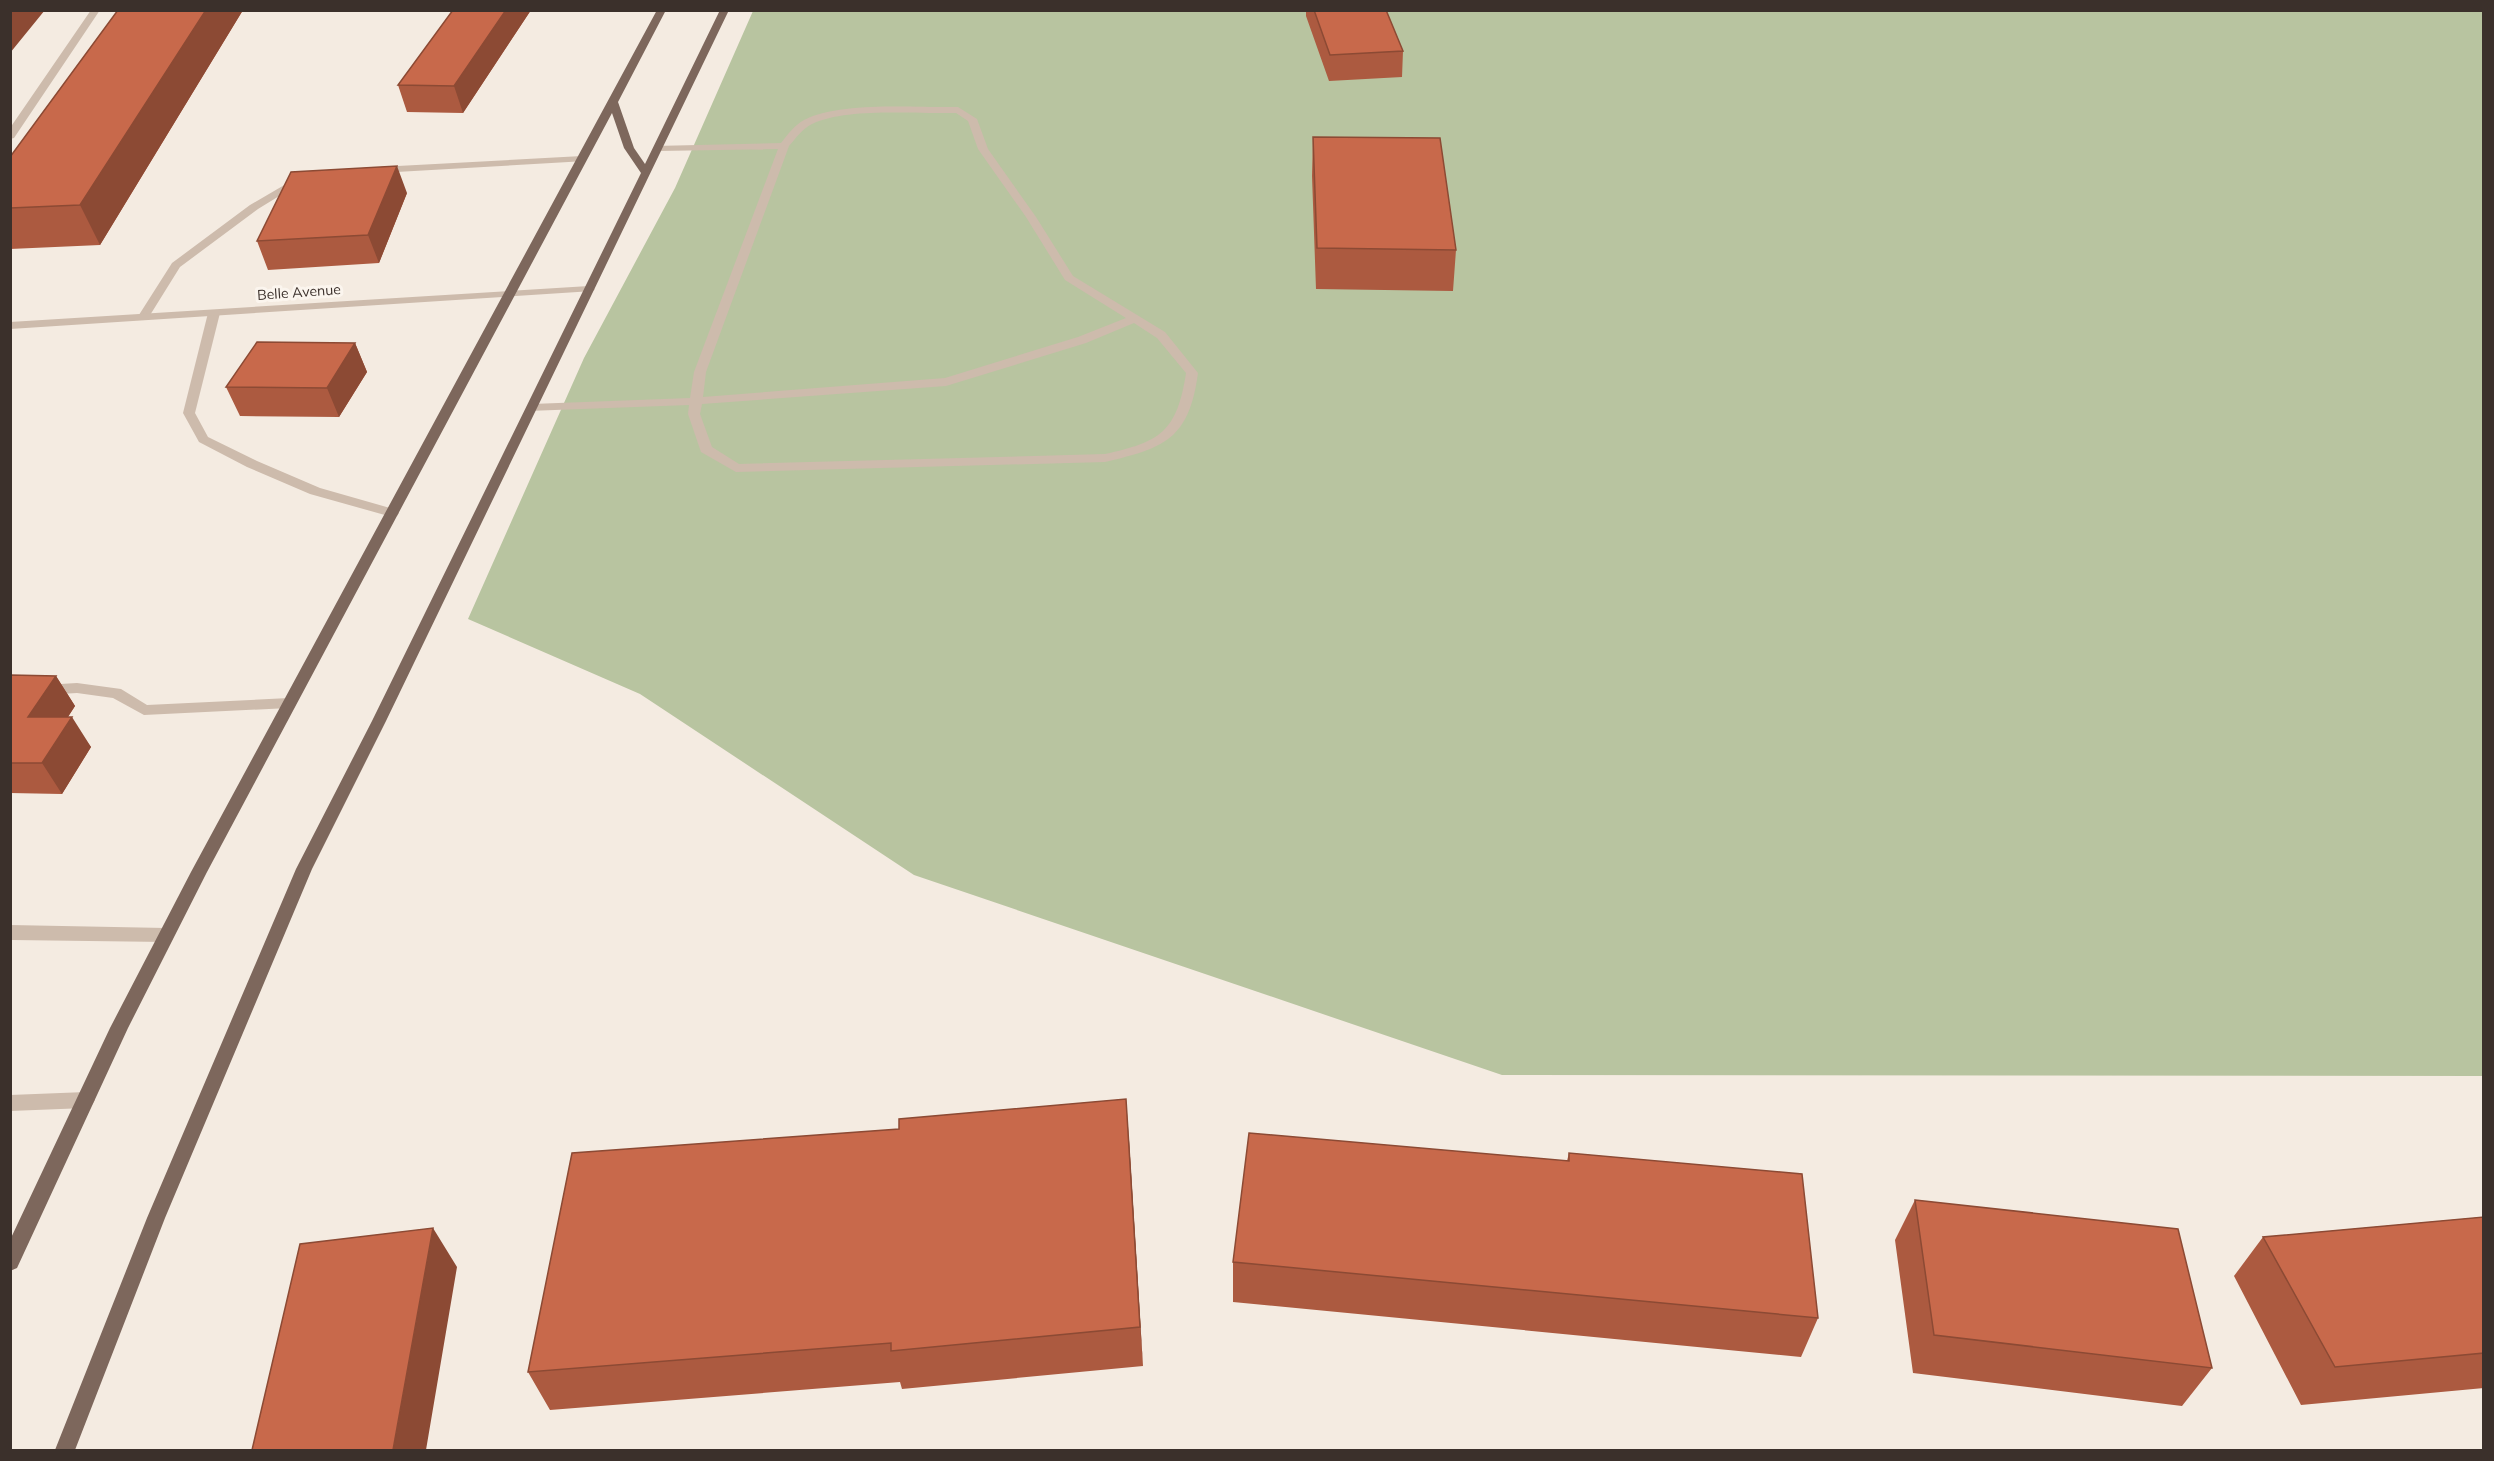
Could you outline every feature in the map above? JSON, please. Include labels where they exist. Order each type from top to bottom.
[{"type":"main road","points":[[10,1262],[166,935],[662,10]]},
{"type":"main road","points":[[65,1450],[156,1218],[304,869],[532,408],[724,10]]},
{"type":"main road","points":[[613,102],[629,148],[646,173]]},
{"type":"street","points":[[10,136],[96,10]]},
{"type":"street","points":[[958,110],[972,118],[983,149],[1030,216],[1069,278],[1134,319],[1161,335],[1192,373],[1190,393],[1169,434],[1138,451],[1105,458],[736,468],[706,449],[694,414],[700,372],[784,146],[793,134],[810,121],[831,114],[958,110]]},
{"type":"street","points":[[658,148],[784,146]]},
{"type":"street","points":[[365,171],[582,159]]},
{"type":"street","points":[[143,318],[176,265],[254,207],[297,180],[308,178]]},
{"type":"street","name":"Belle Avenue","points":[[10,326],[589,289]]},
{"type":"street","points":[[214,313],[189,412],[203,439],[252,464],[315,491],[392,513]]},
{"type":"street","points":[[532,408],[696,401],[946,382],[1082,340],[1134,319]]},
{"type":"street","points":[[10,692],[77,688],[116,693],[144,710],[289,703]]},
{"type":"street","points":[[10,931],[12,933],[166,935]]},
{"type":"street","points":[[10,1104],[86,1100]]},
{"type":"green space","points":[[753,11],[2483,11],[2483,1076],[1502,1075],[914,875],[640,694],[468,619],[584,358],[675,188]]},
{"type":"building","points":[[118,10],[206,10],[80,205],[10,208],[10,157]]},
{"type":"building","points":[[453,10],[506,10],[454,86],[398,85]]},
{"type":"building","points":[[1314,10],[1386,10],[1403,51],[1330,55]]},
{"type":"building","points":[[1313,137],[1440,138],[1456,250],[1317,248]]},
{"type":"building","points":[[397,166],[368,235],[257,241],[291,172]]},
{"type":"building","points":[[257,342],[355,343],[327,388],[226,387]]},
{"type":"building","points":[[10,675],[56,676],[28,717],[72,717],[42,763],[10,763]]},
{"type":"building","points":[[1126,1099],[1140,1327],[891,1351],[891,1343],[528,1372],[572,1153],[899,1129],[899,1119]]},
{"type":"building","points":[[1249,1133],[1569,1161],[1569,1153],[1802,1174],[1818,1318],[1233,1262]]},
{"type":"building","points":[[1915,1200],[2178,1229],[2212,1368],[1934,1335]]},
{"type":"building","points":[[2484,1217],[2484,1353],[2335,1367],[2263,1237]]},
{"type":"building","points":[[433,1228],[393,1450],[252,1450],[300,1244]]}]
